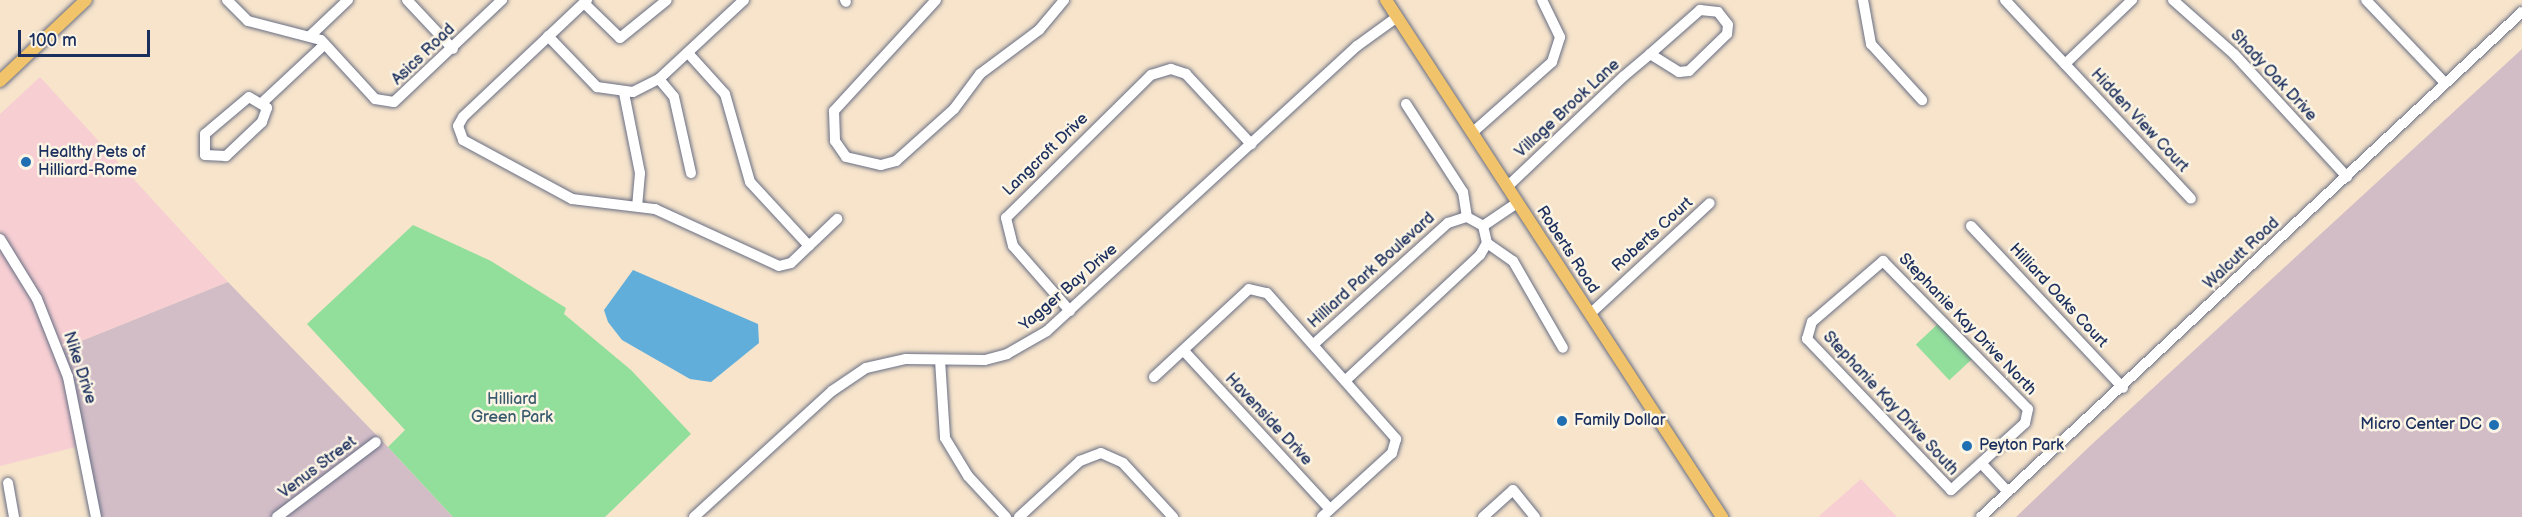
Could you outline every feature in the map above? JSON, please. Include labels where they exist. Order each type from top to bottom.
[{"type":"main road","points":[[0,81],[86,0]]},
{"type":"main road","name":"Roberts Road","points":[[1386,0],[1722,517]]},
{"type":"street","points":[[228,0],[248,21],[311,35],[348,0]]},
{"type":"street","points":[[407,0],[453,49]]},
{"type":"street","points":[[483,0],[492,10]]},
{"type":"street","name":"Asics Road","points":[[311,35],[325,44],[384,102],[399,100],[502,0]]},
{"type":"street","points":[[667,0],[620,38],[586,1],[463,117],[458,126],[463,140],[572,199],[655,209],[779,266],[809,246],[837,219]]},
{"type":"street","points":[[548,36],[597,87],[624,93],[659,79],[744,0]]},
{"type":"street","points":[[936,0],[840,101],[833,119],[835,141],[846,157],[880,165],[896,161],[954,109],[980,74],[1039,30],[1064,0]]},
{"type":"street","points":[[1472,133],[1552,62],[1560,37],[1542,0]]},
{"type":"street","points":[[1863,0],[1871,44],[1922,100]]},
{"type":"street","name":"Hidden View Court","points":[[2005,0],[2191,199]]},
{"type":"street","points":[[2065,64],[2132,0]]},
{"type":"street","name":"Shady Oak Drive","points":[[2173,0],[2234,54],[2348,177]]},
{"type":"street","points":[[2366,0],[2445,83]]},
{"type":"street","name":"Village Brook Lane","points":[[1507,187],[1650,54],[1700,10],[1718,12],[1728,25],[1727,34],[1689,71],[1679,72],[1650,54]]},
{"type":"street","name":"Walcutt Road","points":[[1981,517],[2348,177],[2522,12]]},
{"type":"street","name":"Yagger Bay Drive","points":[[694,517],[848,378],[886,361],[940,360],[1007,354],[1070,311],[1357,46],[1397,17]]},
{"type":"street","points":[[264,101],[325,44]]},
{"type":"street","points":[[688,53],[725,94],[750,182],[809,246]]},
{"type":"street","name":"Langcroft Drive","points":[[1070,311],[1013,246],[1006,218],[1151,75],[1171,69],[1192,80],[1251,144]]},
{"type":"street","points":[[659,79],[674,97],[691,173]]},
{"type":"street","points":[[624,93],[640,172],[638,206]]},
{"type":"street","points":[[249,97],[264,101],[267,116],[226,156],[205,155],[205,134],[249,97]]},
{"type":"street","points":[[1406,104],[1463,192],[1467,217],[1483,226]]},
{"type":"street","points":[[1483,226],[1517,203]]},
{"type":"street","name":"Roberts Court","points":[[1590,314],[1710,203]]},
{"type":"street","name":"Hilliard Park Boulevard","points":[[1314,344],[1448,223],[1467,217]]},
{"type":"street","points":[[1483,226],[1486,243],[1514,261],[1563,348]]},
{"type":"street","name":"Hilliard Oaks Court","points":[[1971,226],[2123,387]]},
{"type":"street","name":"Nike Drive","points":[[0,240],[37,299],[68,377],[96,517]]},
{"type":"street","points":[[1346,380],[1486,243]]},
{"type":"street","name":"Stephanie Kay Drive South","points":[[1883,261],[1812,322],[1807,339],[1948,489],[1982,464]]},
{"type":"street","name":"Stephanie Kay Drive North","points":[[1883,261],[2028,409],[2025,423],[1982,464]]},
{"type":"street","points":[[1155,377],[1249,289],[1267,292],[1393,432],[1392,453],[1326,513]]},
{"type":"street","name":"Havenside Drive","points":[[1184,351],[1326,513]]},
{"type":"street","points":[[940,360],[945,438],[968,476],[1006,517]]},
{"type":"street","name":"Venus Street","points":[[277,517],[376,442]]},
{"type":"street","points":[[1020,517],[1080,461],[1101,453],[1123,463],[1173,517]]},
{"type":"street","points":[[1982,464],[2008,492]]},
{"type":"street","points":[[8,483],[14,517]]},
{"type":"street","points":[[1484,517],[1513,490],[1535,517]]},
{"type":"shaded area","points":[[2522,49],[2522,517],[2016,517],[2090,446]]},
{"type":"shaded area","points":[[40,77],[228,282],[59,350],[84,445],[0,466],[0,114]]},
{"type":"shaded area","points":[[228,282],[453,517],[96,517],[59,350]]},
{"type":"shaded area","points":[[1861,479],[1897,517],[1818,517]]},
{"type":"green space","name":"Hilliard Green Park","points":[[413,225],[491,261],[566,308],[564,314],[631,370],[691,434],[605,517],[453,517],[388,447],[405,430],[307,324]]},
{"type":"green space","points":[[1940,322],[1973,358],[1949,380],[1916,345]]},
{"type":"water","points":[[633,270],[758,324],[759,343],[711,382],[690,379],[622,340],[608,322],[604,310]]},
{"type":"place","name":"Healthy Pets of Hilliard-Rome","points":[[26,162]]},
{"type":"place","name":"Family Dollar","points":[[1562,421]]},
{"type":"place","name":"Micro Center DC","points":[[2494,425]]},
{"type":"place","name":"Peyton Park","points":[[1967,446]]}]
